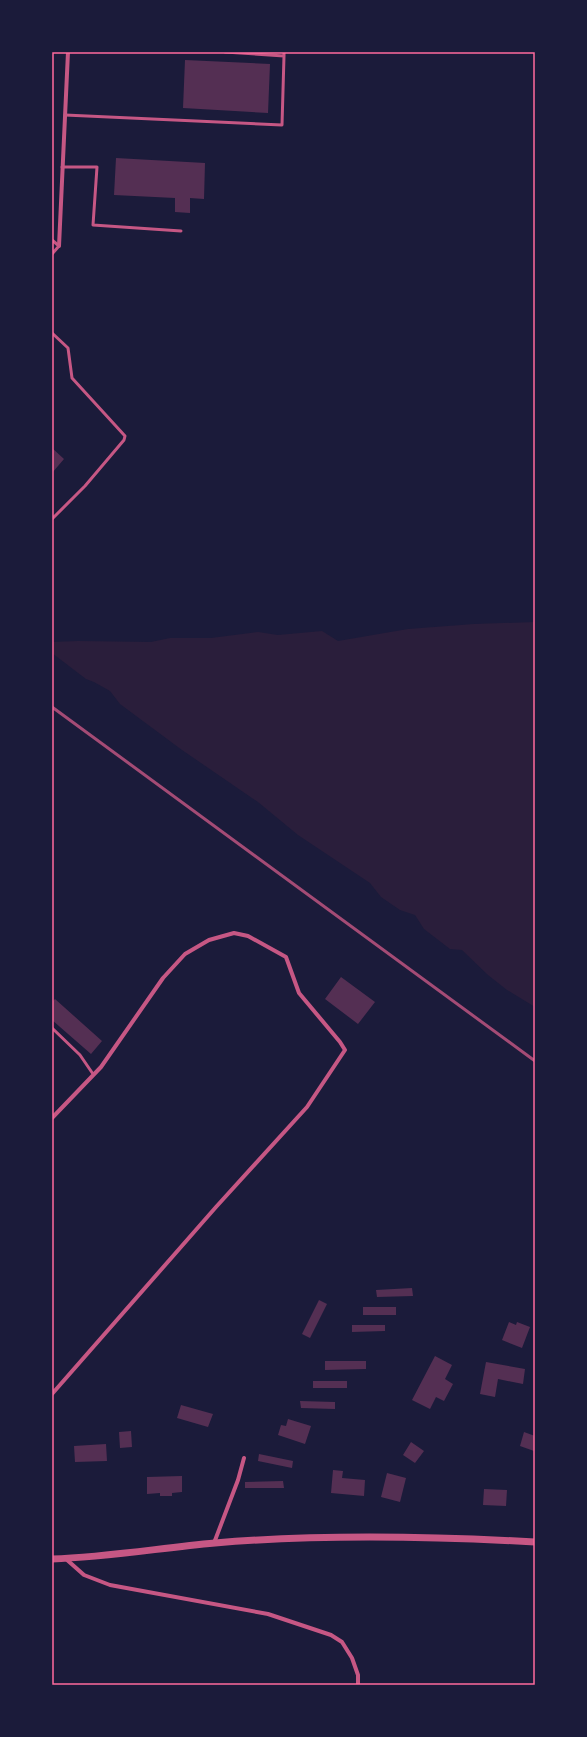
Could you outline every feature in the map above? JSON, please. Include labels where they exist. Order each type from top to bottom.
[{"type":"street","points":[[59,246],[68,52]]},
{"type":"street","points":[[52,1118],[101,1067],[164,978],[185,954],[209,940],[234,933],[248,936],[286,957],[299,993],[345,1050],[307,1107],[216,1207],[52,1394]]},
{"type":"street","points":[[214,1544],[238,1480],[244,1458]]},
{"type":"street","points":[[52,1559],[102,1556],[214,1544],[345,1537],[439,1538],[535,1542]]},
{"type":"street","points":[[66,1559],[84,1575],[110,1585],[268,1614],[331,1635],[342,1642],[352,1658],[358,1675],[358,1685]]},
{"type":"lane","points":[[65,115],[282,125],[284,54],[225,52]]},
{"type":"lane","points":[[62,167],[97,167],[93,225],[180,231]]},
{"type":"lane","points":[[52,240],[59,246],[52,254]]},
{"type":"lane","points":[[52,333],[68,348],[72,378],[125,436],[124,440],[85,486],[52,519]]},
{"type":"lane","points":[[52,1028],[80,1055],[93,1074]]},
{"type":"shaded area","points":[[535,622],[535,1007],[507,990],[488,975],[462,950],[450,949],[424,929],[415,915],[400,910],[381,897],[370,883],[298,835],[258,802],[182,750],[120,704],[110,691],[86,679],[52,653],[52,642],[151,642],[170,638],[211,638],[258,632],[278,635],[322,631],[338,641],[408,629],[474,624]]},
{"type":"building","points":[[185,60],[270,64],[268,113],[183,108]]},
{"type":"building","points":[[116,158],[205,163],[204,199],[190,198],[190,213],[175,212],[175,198],[114,195]]},
{"type":"building","points":[[52,448],[64,459],[52,473]]},
{"type":"building","points":[[341,977],[375,1002],[358,1024],[325,999]]},
{"type":"building","points":[[55,999],[102,1041],[91,1054],[52,1020],[52,1002]]},
{"type":"building","points":[[412,1288],[413,1296],[377,1297],[376,1290]]},
{"type":"building","points":[[319,1300],[327,1304],[310,1338],[302,1334]]},
{"type":"building","points":[[363,1307],[396,1307],[396,1315],[363,1315]]},
{"type":"building","points":[[509,1322],[516,1325],[517,1322],[530,1327],[522,1348],[502,1340]]},
{"type":"building","points":[[352,1325],[385,1325],[385,1331],[352,1332]]},
{"type":"building","points":[[435,1356],[452,1365],[445,1379],[453,1384],[444,1401],[436,1397],[430,1409],[412,1400]]},
{"type":"building","points":[[325,1361],[366,1361],[366,1369],[325,1370]]},
{"type":"building","points":[[486,1362],[525,1369],[523,1384],[498,1379],[495,1397],[480,1394]]},
{"type":"building","points":[[313,1381],[347,1381],[347,1388],[313,1388]]},
{"type":"building","points":[[300,1401],[335,1402],[335,1409],[301,1408]]},
{"type":"building","points":[[181,1405],[213,1414],[208,1427],[177,1418]]},
{"type":"building","points":[[288,1419],[311,1426],[305,1444],[278,1435],[281,1425],[286,1426]]},
{"type":"building","points":[[131,1431],[132,1447],[120,1448],[119,1432]]},
{"type":"building","points":[[524,1432],[535,1436],[534,1451],[520,1446]]},
{"type":"building","points":[[411,1442],[424,1451],[415,1463],[403,1455]]},
{"type":"building","points":[[106,1444],[107,1461],[75,1462],[74,1446]]},
{"type":"building","points":[[259,1454],[293,1461],[292,1468],[258,1461]]},
{"type":"building","points":[[333,1470],[343,1471],[342,1478],[365,1480],[364,1496],[331,1493]]},
{"type":"building","points":[[387,1473],[406,1478],[400,1502],[381,1497]]},
{"type":"building","points":[[182,1476],[182,1492],[172,1493],[172,1496],[160,1496],[160,1493],[147,1494],[147,1477]]},
{"type":"building","points":[[283,1481],[284,1488],[245,1488],[245,1482]]},
{"type":"building","points":[[484,1489],[507,1490],[506,1506],[483,1505]]},
{"type":"railway","points":[[52,707],[535,1061]]}]
